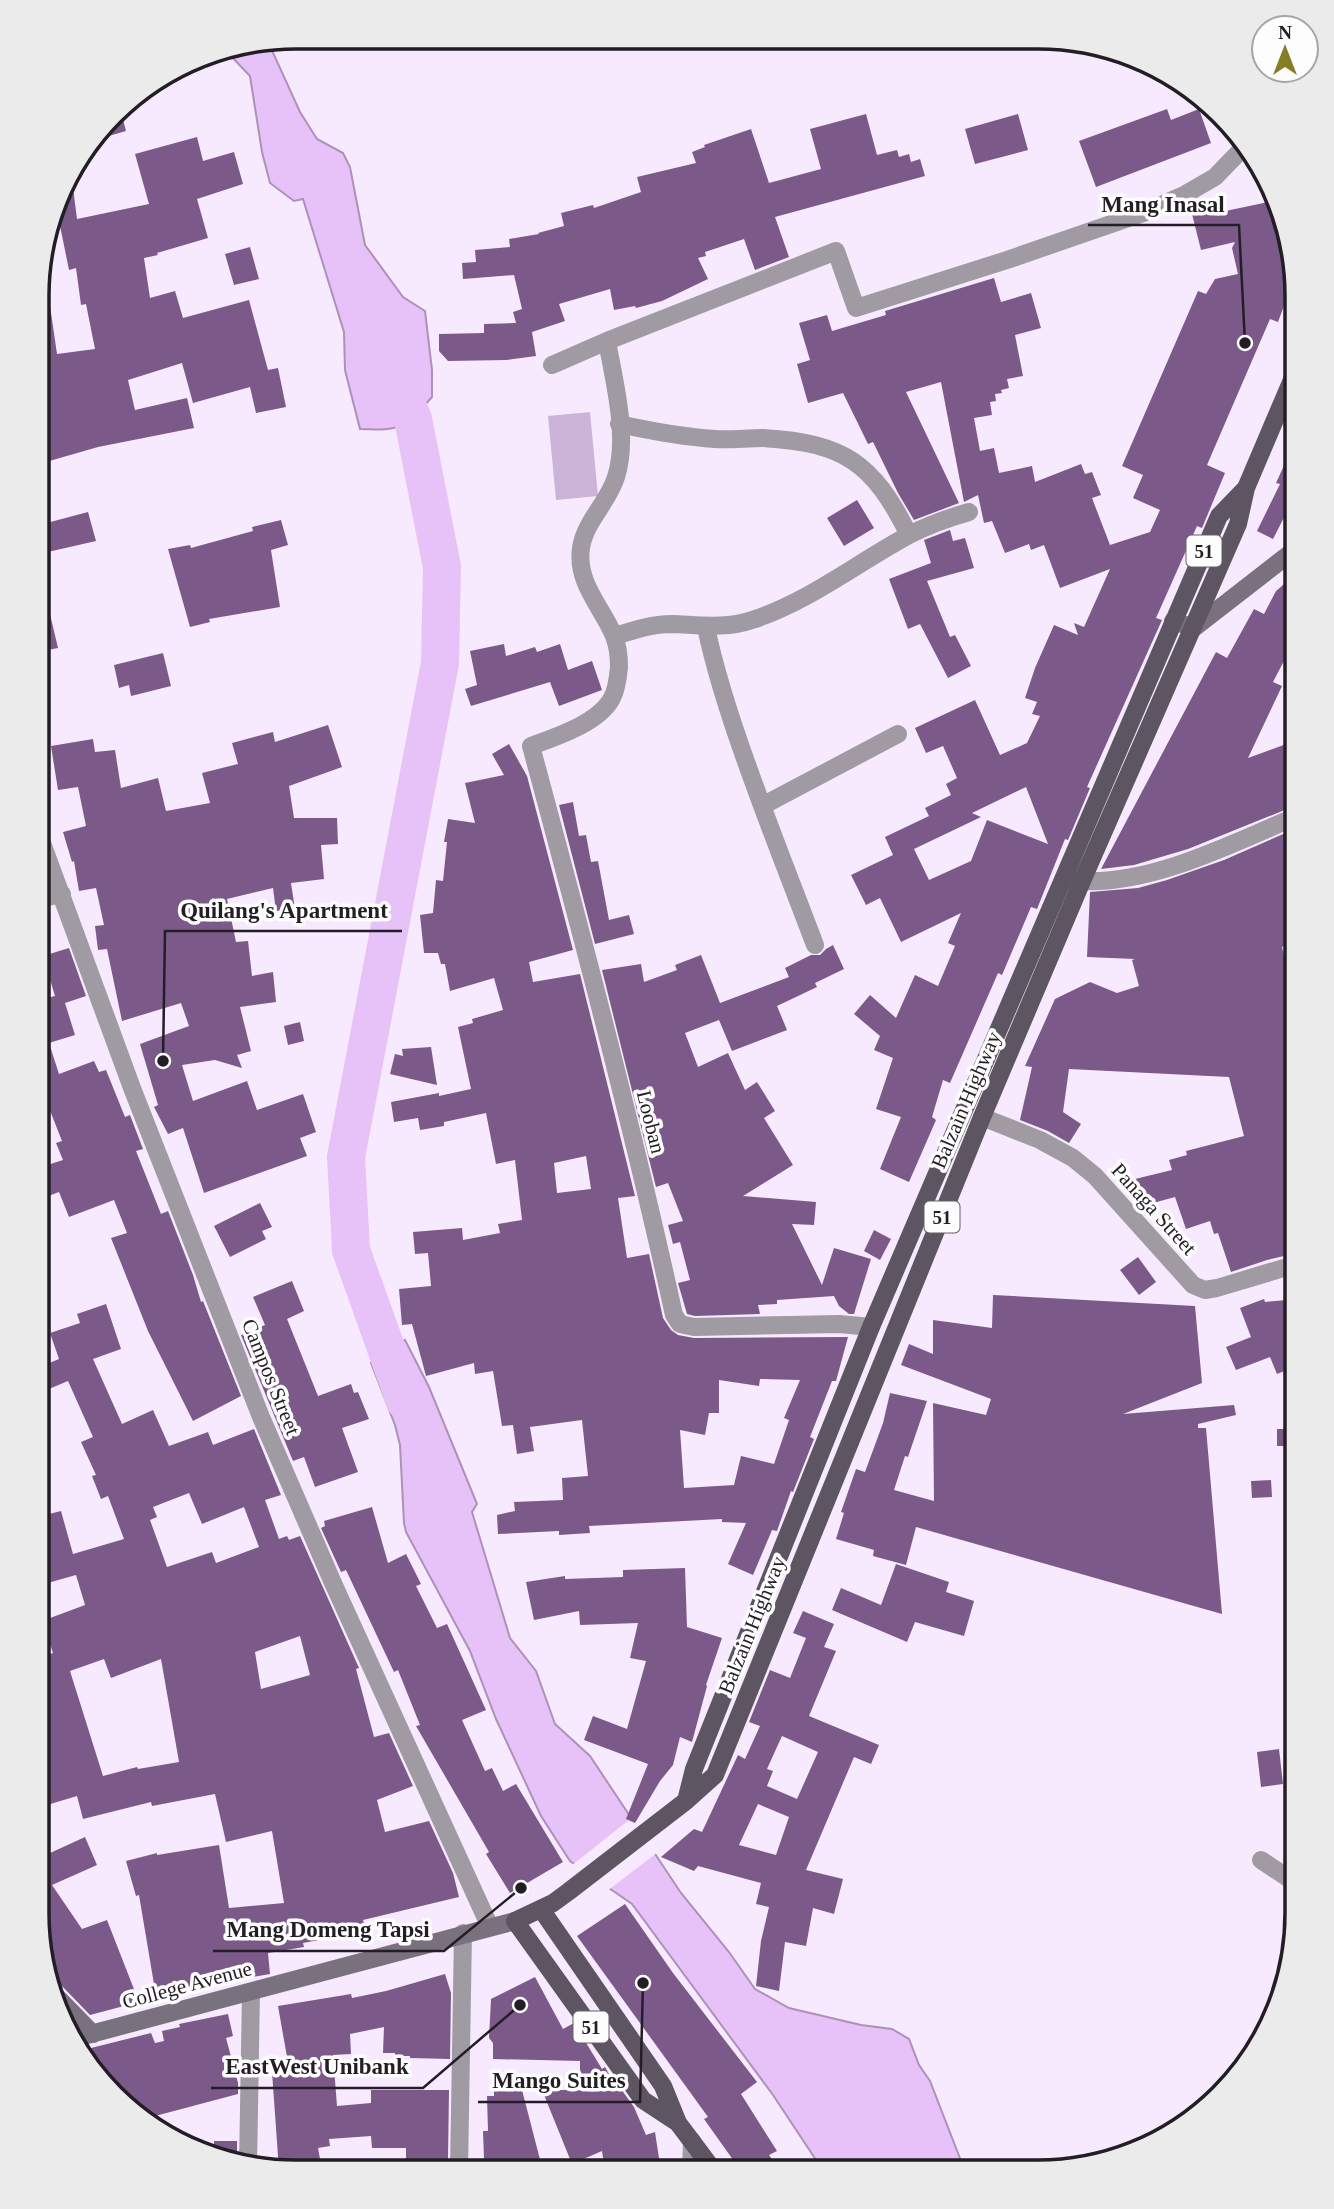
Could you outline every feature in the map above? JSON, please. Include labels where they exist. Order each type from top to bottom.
[{"type":"main road","name":"Balzain Highway","points":[[515,1920],[541,1909],[568,1892],[715,1775],[982,1117],[1238,524],[1246,488],[1285,396]]},
{"type":"main road","name":"Balzain Highway","points":[[679,1806],[871,1327],[1173,621],[1219,516],[1246,488]]},
{"type":"main road","points":[[1173,621],[1194,628],[1285,557]]},
{"type":"main road","name":"51","points":[[541,1909],[663,2086],[678,2123],[706,2160]]},
{"type":"main road","name":"College Avenue","points":[[82,2037],[515,1920]]},
{"type":"main road","name":"51","points":[[515,1920],[643,2100],[678,2123]]},
{"type":"main road","points":[[69,2009],[93,2034]]},
{"type":"street","points":[[552,365],[836,251],[856,308],[869,304],[1143,213],[1184,195],[1215,177],[1239,153]]},
{"type":"street","points":[[607,341],[621,449],[617,476],[592,520],[581,547],[581,564],[586,584],[615,636],[644,626],[671,624],[706,627],[750,621],[782,609],[909,535],[936,522],[969,512]]},
{"type":"street","points":[[619,425],[665,434],[716,439],[763,439],[834,450],[857,462],[879,482],[895,505],[909,535]]},
{"type":"street","points":[[706,627],[713,664],[762,806],[815,945]]},
{"type":"street","name":"Looban","points":[[615,636],[619,656],[618,680],[612,699],[596,715],[567,733],[531,746],[577,915],[676,1320],[694,1327],[839,1324],[871,1327]]},
{"type":"street","points":[[762,806],[898,734]]},
{"type":"street","points":[[1082,881],[1100,882],[1147,873],[1203,856],[1285,821]]},
{"type":"street","name":"Campos Street","points":[[49,860],[132,1088],[261,1417],[333,1583],[490,1927]]},
{"type":"street","points":[[49,897],[62,894]]},
{"type":"street","name":"Panaga Street","points":[[982,1117],[1040,1140],[1073,1158],[1095,1176],[1193,1285],[1205,1290],[1217,1288],[1284,1268]]},
{"type":"street","points":[[1261,1860],[1284,1875]]},
{"type":"street","points":[[459,2160],[463,1933]]},
{"type":"street","points":[[248,2155],[251,1992]]},
{"type":"street","points":[[691,2160],[692,2141]]},
{"type":"shaded area","points":[[272,50],[300,112],[317,139],[343,153],[350,167],[365,245],[403,297],[425,311],[432,370],[432,397],[408,421],[394,428],[360,429],[345,370],[344,332],[303,199],[294,201],[270,183],[262,152],[250,76],[232,57]]},
{"type":"shaded area","points":[[590,412],[598,496],[556,500],[548,416]]},
{"type":"shaded area","points":[[405,1340],[429,1387],[477,1504],[472,1512],[510,1638],[536,1671],[555,1724],[590,1756],[681,1893],[755,1989],[789,2008],[861,2025],[892,2029],[909,2039],[919,2065],[930,2081],[961,2160],[816,2160],[773,2095],[632,1904],[570,1861],[541,1816],[496,1719],[470,1651],[406,1532],[400,1445],[371,1363]]},
{"type":"pier","points":[[634,1816],[658,1852],[607,1891],[571,1866]]},
{"type":"building","points":[[1167,109],[1171,120],[1199,109],[1211,143],[1096,187],[1079,141]]},
{"type":"building","points":[[866,114],[877,155],[897,150],[899,157],[909,154],[911,162],[920,159],[925,176],[775,217],[789,257],[755,270],[744,239],[705,252],[706,256],[698,258],[708,279],[662,301],[614,310],[610,289],[559,304],[565,321],[532,332],[536,356],[507,360],[448,361],[439,351],[439,334],[484,333],[484,324],[516,323],[513,312],[522,309],[514,275],[463,279],[462,263],[476,262],[475,250],[510,247],[509,239],[564,226],[561,213],[593,205],[594,208],[641,192],[637,177],[696,163],[692,152],[705,147],[704,145],[751,129],[769,183],[821,169],[810,129]]},
{"type":"building","points":[[1018,114],[1028,150],[975,164],[965,129]]},
{"type":"building","points":[[123,119],[126,131],[107,136]]},
{"type":"building","points":[[197,137],[203,161],[234,152],[243,184],[197,199],[208,238],[144,258],[150,298],[175,291],[183,318],[249,300],[268,370],[278,368],[286,407],[256,413],[250,387],[193,403],[182,363],[128,380],[135,410],[187,398],[194,428],[98,447],[49,461],[49,299],[57,354],[95,349],[86,304],[81,305],[76,268],[69,270],[60,224],[73,189],[77,219],[149,204],[135,154]]},
{"type":"building","points":[[1266,202],[1277,232],[1283,264],[1285,303],[1278,322],[1270,319],[1207,465],[1225,473],[1202,528],[1197,526],[1156,618],[1162,620],[1087,787],[1090,788],[1068,840],[1065,839],[1037,909],[1031,907],[1002,975],[998,973],[950,1083],[943,1080],[932,1117],[936,1120],[909,1182],[880,1169],[901,1117],[876,1109],[893,1058],[874,1050],[880,1036],[854,1014],[870,995],[896,1018],[915,975],[938,986],[955,946],[948,943],[961,913],[901,942],[880,898],[866,905],[851,875],[893,855],[885,837],[929,816],[925,808],[951,795],[946,784],[957,778],[943,746],[926,753],[915,728],[975,700],[1000,755],[1027,743],[1040,716],[1032,714],[1037,702],[1025,698],[1054,625],[1078,635],[1074,623],[1084,627],[1110,569],[1060,588],[1044,545],[1031,550],[1029,544],[1005,553],[992,521],[984,523],[978,495],[964,502],[941,382],[906,392],[959,503],[914,520],[873,442],[868,444],[843,393],[808,403],[797,364],[810,360],[799,323],[827,315],[832,331],[886,315],[885,311],[994,278],[1001,302],[1031,293],[1041,328],[1015,335],[1023,376],[1007,379],[1009,388],[995,394],[996,401],[990,402],[992,415],[974,418],[980,451],[994,448],[999,473],[1032,466],[1035,482],[1081,464],[1085,474],[1092,472],[1101,495],[1092,498],[1110,545],[1150,532],[1160,510],[1133,498],[1143,475],[1122,466],[1198,291],[1206,294],[1215,279],[1238,274],[1232,248],[1235,242],[1201,250],[1192,214],[1215,209],[1216,213]],"holes":[[[1026,787],[1048,844],[987,820],[971,861],[929,880],[914,849],[981,817],[972,813]]]},
{"type":"building","points":[[250,247],[259,279],[234,285],[225,254]]},
{"type":"building","points":[[1285,464],[1285,516],[1273,539],[1257,531],[1280,484],[1276,483]]},
{"type":"building","points":[[857,500],[874,528],[844,546],[827,518]]},
{"type":"building","points":[[88,512],[96,541],[49,552],[49,522]]},
{"type":"building","points":[[281,520],[288,545],[271,550],[280,607],[209,619],[210,622],[190,627],[168,549],[190,545],[191,548],[253,531],[252,527]]},
{"type":"building","points":[[950,530],[953,541],[965,538],[974,568],[927,581],[950,637],[955,635],[971,666],[948,678],[920,624],[908,629],[889,579],[931,563],[924,540]]},
{"type":"building","points":[[1285,583],[1285,659],[1273,682],[1282,686],[1248,758],[1285,745],[1285,810],[1188,849],[1134,865],[1101,869],[1216,652],[1227,658],[1254,609],[1264,614],[1276,591]]},
{"type":"building","points":[[49,610],[58,648],[49,650]]},
{"type":"building","points":[[504,644],[506,656],[535,647],[537,652],[560,644],[568,670],[592,661],[602,690],[559,706],[550,682],[471,706],[465,689],[477,685],[470,651]]},
{"type":"building","points":[[163,653],[171,686],[131,696],[129,685],[119,688],[114,665]]},
{"type":"building","points":[[328,725],[342,767],[289,786],[294,818],[337,818],[338,844],[321,845],[324,879],[291,883],[295,909],[276,911],[273,888],[227,899],[236,942],[248,941],[252,976],[273,972],[276,1002],[240,1007],[251,1051],[237,1055],[242,1068],[215,1060],[182,1065],[193,1101],[247,1081],[257,1110],[303,1094],[316,1132],[300,1138],[307,1156],[204,1193],[183,1128],[168,1134],[154,1107],[158,1105],[140,1044],[189,1026],[181,1003],[122,1021],[107,949],[98,950],[95,926],[104,925],[96,888],[79,891],[74,861],[72,862],[63,832],[86,826],[78,787],[58,790],[51,746],[93,739],[95,752],[115,750],[121,788],[158,778],[166,811],[210,803],[202,773],[238,764],[232,743],[273,732],[275,742]]},
{"type":"building","points":[[509,744],[527,776],[573,950],[529,962],[533,982],[580,974],[635,1196],[618,1198],[627,1258],[649,1254],[663,1318],[678,1335],[694,1338],[848,1337],[836,1381],[832,1381],[810,1437],[814,1439],[793,1492],[791,1491],[777,1531],[772,1530],[753,1575],[728,1564],[746,1523],[722,1522],[722,1519],[589,1526],[590,1533],[559,1535],[559,1531],[498,1534],[497,1515],[515,1511],[514,1502],[563,1500],[562,1478],[588,1476],[582,1420],[530,1427],[534,1451],[517,1454],[513,1425],[502,1426],[493,1371],[475,1374],[474,1363],[426,1376],[412,1324],[402,1325],[399,1289],[431,1286],[428,1253],[415,1254],[413,1232],[462,1228],[463,1240],[500,1233],[498,1224],[522,1220],[515,1160],[496,1164],[486,1113],[444,1122],[444,1126],[420,1130],[418,1118],[394,1122],[391,1102],[471,1089],[458,1027],[473,1023],[472,1019],[503,1010],[494,978],[450,991],[445,964],[441,964],[438,953],[424,953],[420,915],[433,913],[436,880],[443,881],[447,842],[444,842],[448,819],[475,823],[465,783],[504,775],[492,754]],"holes":[[[586,1156],[591,1189],[557,1193],[554,1163]],[[760,1379],[800,1380],[784,1418],[789,1420],[774,1464],[741,1456],[734,1485],[684,1488],[680,1430],[705,1435],[709,1413],[719,1413],[719,1380],[759,1386]]]},
{"type":"building","points":[[573,802],[579,836],[586,835],[591,862],[598,861],[609,920],[629,915],[634,934],[595,944],[559,805]]},
{"type":"building","points":[[1285,833],[1285,946],[1282,947],[1285,958],[1284,1256],[1231,1272],[1218,1233],[1214,1234],[1210,1221],[1186,1229],[1175,1197],[1142,1206],[1135,1179],[1172,1170],[1169,1160],[1187,1155],[1186,1151],[1244,1136],[1229,1077],[1069,1069],[1063,1112],[1081,1124],[1069,1143],[1020,1120],[1032,1067],[1025,1066],[1055,999],[1090,982],[1117,993],[1139,986],[1132,960],[1135,959],[1087,957],[1090,892],[1138,888],[1224,860]]},
{"type":"building","points":[[833,945],[844,969],[815,983],[817,987],[777,1006],[787,1030],[732,1051],[719,1020],[685,1033],[698,1067],[728,1053],[745,1090],[757,1082],[775,1111],[764,1118],[793,1165],[743,1196],[816,1202],[814,1225],[792,1224],[822,1285],[834,1248],[871,1259],[854,1314],[849,1314],[839,1306],[834,1296],[777,1300],[777,1304],[758,1305],[760,1314],[687,1314],[678,1283],[690,1280],[680,1242],[673,1244],[668,1225],[683,1221],[668,1183],[656,1187],[602,970],[641,964],[644,982],[677,970],[675,965],[701,955],[720,1003],[789,977],[785,968],[811,955],[820,955]]},
{"type":"building","points":[[69,948],[86,996],[65,1003],[75,1035],[49,1043],[49,997],[55,996],[49,976],[49,954]]},
{"type":"building","points":[[300,1022],[304,1041],[288,1045],[284,1026]]},
{"type":"building","points":[[49,1043],[59,1074],[94,1061],[99,1072],[106,1070],[125,1117],[130,1115],[143,1149],[136,1151],[161,1214],[168,1211],[201,1302],[203,1301],[241,1396],[193,1421],[148,1331],[111,1238],[127,1233],[114,1200],[69,1217],[59,1192],[49,1196],[49,1164],[63,1160],[56,1143],[62,1141],[49,1108]]},
{"type":"building","points":[[431,1047],[437,1085],[390,1074],[395,1054],[403,1056],[402,1049]]},
{"type":"building","points":[[260,1203],[272,1227],[262,1231],[266,1239],[230,1257],[214,1226]]},
{"type":"building","points":[[874,1230],[891,1239],[880,1260],[864,1251]]},
{"type":"building","points":[[1138,1257],[1156,1282],[1139,1295],[1120,1270]]},
{"type":"building","points":[[292,1281],[304,1311],[287,1319],[318,1396],[351,1384],[354,1393],[358,1392],[369,1419],[342,1428],[358,1472],[315,1487],[304,1457],[293,1461],[241,1335],[265,1325],[253,1297]]},
{"type":"building","points":[[993,1295],[1195,1306],[1202,1383],[1123,1414],[1234,1405],[1236,1415],[1198,1424],[1198,1428],[1206,1428],[1222,1614],[916,1527],[906,1565],[873,1556],[874,1550],[836,1539],[844,1513],[841,1512],[856,1469],[865,1472],[883,1423],[890,1393],[927,1401],[894,1490],[934,1501],[933,1403],[986,1415],[991,1399],[901,1365],[909,1344],[933,1354],[933,1320],[992,1328]]},
{"type":"building","points":[[1264,1299],[1265,1302],[1284,1300],[1284,1371],[1277,1374],[1270,1357],[1236,1370],[1226,1347],[1251,1337],[1240,1308]]},
{"type":"building","points":[[106,1304],[121,1349],[93,1359],[122,1424],[153,1410],[169,1446],[208,1432],[213,1445],[254,1429],[281,1495],[265,1500],[279,1539],[287,1536],[289,1540],[300,1536],[359,1668],[356,1669],[374,1737],[389,1733],[413,1786],[377,1800],[385,1832],[429,1821],[453,1873],[459,1897],[363,1920],[366,1931],[268,1953],[270,1974],[240,1979],[240,1972],[156,1996],[139,1895],[136,1896],[126,1861],[157,1853],[219,1845],[229,1908],[284,1903],[272,1831],[226,1842],[215,1794],[152,1806],[151,1802],[83,1819],[77,1796],[49,1804],[49,1654],[53,1653],[49,1641],[49,1618],[85,1605],[76,1575],[49,1583],[49,1514],[61,1511],[73,1554],[124,1539],[108,1496],[101,1499],[92,1476],[96,1475],[81,1442],[93,1437],[68,1381],[49,1389],[49,1363],[59,1359],[50,1333],[80,1323],[77,1314]],"holes":[[[189,1493],[202,1524],[244,1507],[259,1547],[216,1563],[212,1552],[167,1567],[150,1520],[157,1517],[153,1507]],[[300,1636],[310,1675],[261,1689],[255,1652]],[[104,1659],[111,1678],[161,1659],[179,1762],[138,1769],[137,1767],[103,1776],[70,1671]]]},
{"type":"building","points":[[1277,1429],[1284,1429],[1284,1446],[1277,1446]]},
{"type":"building","points":[[1271,1480],[1272,1497],[1252,1498],[1251,1481]]},
{"type":"building","points":[[372,1507],[388,1563],[406,1554],[421,1584],[416,1586],[437,1628],[447,1624],[486,1710],[462,1720],[485,1771],[492,1768],[503,1791],[516,1784],[563,1862],[510,1893],[416,1726],[420,1725],[398,1670],[394,1672],[346,1570],[341,1572],[321,1528],[325,1526],[324,1521]]},
{"type":"building","points":[[896,1564],[949,1582],[946,1592],[974,1601],[964,1636],[915,1622],[907,1642],[832,1610],[841,1588],[881,1605]]},
{"type":"building","points":[[685,1568],[687,1627],[722,1638],[706,1685],[692,1742],[680,1737],[673,1765],[660,1781],[635,1823],[626,1819],[648,1764],[584,1740],[593,1716],[627,1729],[646,1661],[630,1658],[638,1623],[580,1625],[579,1611],[534,1620],[526,1582],[565,1576],[565,1579],[623,1577],[623,1570]]},
{"type":"building","points":[[803,1611],[834,1624],[824,1647],[836,1651],[809,1716],[879,1745],[871,1764],[854,1757],[806,1870],[843,1879],[834,1914],[813,1908],[806,1946],[785,1942],[779,1991],[756,1986],[761,1941],[769,1907],[756,1904],[761,1883],[698,1866],[694,1871],[661,1857],[694,1829],[702,1832],[738,1755],[745,1759],[760,1726],[749,1722],[770,1670],[790,1678],[806,1638],[793,1633]],"holes":[[[782,1736],[818,1752],[797,1799],[767,1786],[773,1771],[767,1769]],[[758,1804],[789,1817],[776,1855],[739,1845]]]},
{"type":"building","points":[[1279,1749],[1283,1784],[1261,1787],[1257,1752]]},
{"type":"building","points":[[85,1837],[97,1865],[52,1885],[82,1929],[107,1920],[139,2002],[90,2015],[59,1984],[51,1945],[49,1854]]},
{"type":"building","points":[[625,1904],[673,1973],[757,2082],[741,2094],[777,2151],[769,2155],[773,2160],[733,2160],[704,2119],[708,2117],[577,1936]]},
{"type":"building","points":[[445,1974],[451,1993],[450,2059],[410,2058],[395,2056],[395,2053],[383,2053],[384,2027],[350,2034],[351,2054],[333,2055],[337,2106],[371,2103],[371,2090],[449,2090],[448,2159],[406,2159],[406,2148],[372,2148],[371,2136],[329,2139],[330,2146],[318,2148],[320,2160],[278,2159],[271,2058],[287,2057],[278,2006],[351,1994],[352,1998]]},
{"type":"building","points":[[535,1977],[563,2029],[574,2023],[602,2069],[605,2067],[618,2090],[621,2089],[634,2107],[646,2135],[655,2132],[659,2160],[603,2160],[602,2151],[581,2160],[570,2160],[542,2090],[580,2090],[580,2061],[493,2059],[493,2043],[489,2038],[491,1999]]},
{"type":"building","points":[[228,2014],[233,2036],[226,2038],[238,2083],[238,2094],[156,2116],[121,2088],[90,2048],[151,2033],[155,2043],[164,2041],[162,2031],[180,2027],[179,2024]]},
{"type":"building","points":[[494,2090],[522,2090],[540,2160],[484,2159],[483,2131],[488,2131],[487,2096],[494,2096]]},
{"type":"building","points":[[214,2141],[237,2141],[237,2153],[232,2152],[214,2146]]},
{"type":"waterway","points":[[392,370],[413,419],[442,567],[440,663],[346,1157],[351,1250],[405,1401]]},
{"type":"place","name":"Mang Inasal","points":[[1245,343]]},
{"type":"place","name":"Quilang's Apartment","points":[[163,1061]]},
{"type":"place","name":"Mang Domeng Tapsi","points":[[521,1888]]},
{"type":"place","name":"Mango Suites","points":[[643,1983]]},
{"type":"place","name":"EastWest Unibank","points":[[520,2005]]}]
